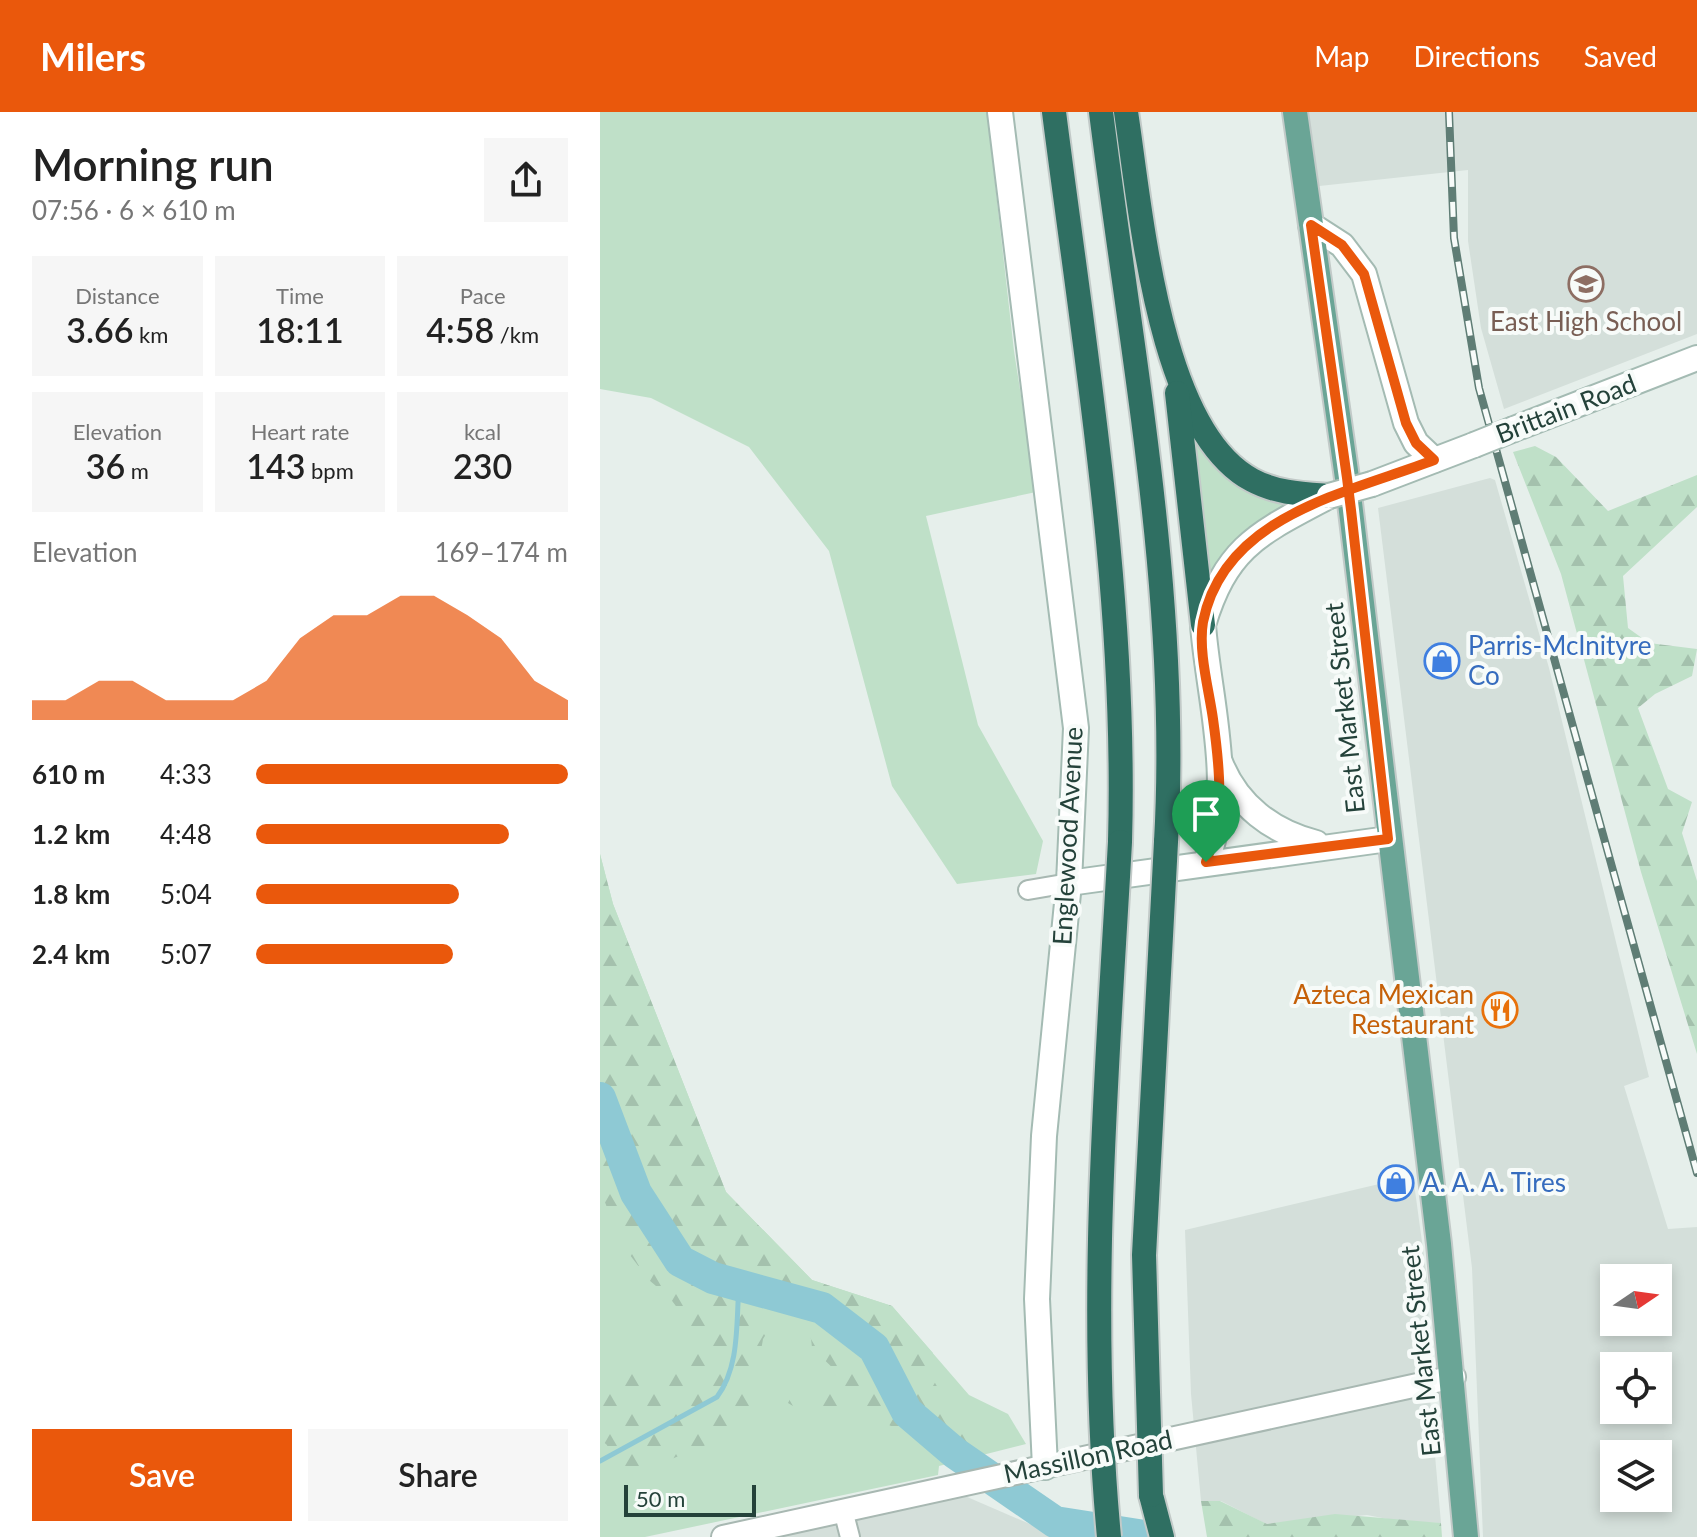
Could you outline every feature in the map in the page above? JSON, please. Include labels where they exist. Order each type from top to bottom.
[{"type":"highway","points":[[1054,112],[1113,575],[1121,706],[1120,842],[1098,1260],[1100,1414],[1109,1537]]},
{"type":"highway","points":[[1101,112],[1156,531],[1167,717],[1166,842],[1144,1255],[1144,1353],[1156,1537]]},
{"type":"highway","points":[[1126,112],[1159,312],[1174,366],[1205,435],[1235,469],[1272,489],[1329,496]]},
{"type":"highway","points":[[1174,366],[1203,625]]},
{"type":"highway","points":[[1151,1495],[1162,1537]]},
{"type":"main road","name":"Englewood Avenue","points":[[1000,112],[1076,728],[1069,883],[1044,1136],[1037,1299],[1045,1467]]},
{"type":"main road","name":"East Market Street","points":[[1295,112],[1348,489],[1454,1377],[1466,1537]]},
{"type":"main road","points":[[1311,225],[1342,245],[1364,274],[1406,423],[1416,443],[1434,460]]},
{"type":"main road","name":"Brittain Road","points":[[1206,862],[1219,824],[1219,758],[1203,625],[1224,573],[1241,549],[1259,533],[1329,496],[1372,484],[1697,358]]},
{"type":"main road","points":[[1219,758],[1231,784],[1256,814],[1286,835],[1326,846]]},
{"type":"main road","points":[[1069,883],[1388,839]]},
{"type":"street","points":[[1028,890],[1069,883]]},
{"type":"street","name":"Massillon Road","points":[[723,1537],[1454,1377]]},
{"type":"street","points":[[843,1510],[850,1537]]},
{"type":"shaded area","name":"East High School","points":[[1300,112],[1697,112],[1697,334],[1504,409],[1481,328],[1468,241],[1468,170],[1310,187]]},
{"type":"shaded area","points":[[1490,478],[1495,480],[1549,668],[1649,1077],[1624,1086],[1668,1229],[1697,1227],[1697,1537],[1483,1537],[1472,1268],[1378,508]]},
{"type":"shaded area","points":[[1413,1176],[1429,1293],[1427,1365],[1441,1523],[1403,1522],[1367,1515],[1266,1524],[1221,1501],[1201,1501],[1191,1394],[1185,1230]]},
{"type":"shaded area","points":[[958,1493],[1060,1537],[857,1537],[852,1516]]},
{"type":"shaded area","points":[[840,1515],[845,1537],[736,1537]]},
{"type":"green space","points":[[600,112],[987,112],[1014,351],[1036,492],[926,516],[978,725],[1043,841],[1036,874],[957,884],[892,786],[829,551],[749,447],[651,398],[600,389]]},
{"type":"green space","points":[[1195,435],[1299,503],[1208,584],[1192,436]]},
{"type":"green space","points":[[1535,446],[1556,457],[1608,511],[1697,475],[1697,507],[1623,576],[1628,628],[1649,643],[1697,649],[1692,676],[1655,694],[1638,708],[1668,789],[1692,802],[1682,833],[1697,881],[1697,1054],[1641,872],[1561,574],[1513,452]]},
{"type":"green space","points":[[600,854],[613,904],[726,1192],[812,1280],[892,1306],[969,1395],[1008,1414],[1026,1444],[939,1466],[938,1475],[645,1537],[600,1537]]},
{"type":"green space","points":[[600,854],[613,904],[726,1192],[812,1280],[892,1306],[933,1353],[930,1374],[969,1443],[942,1457],[874,1418],[850,1411],[804,1410],[788,1403],[793,1393],[810,1389],[837,1372],[812,1348],[810,1333],[804,1323],[784,1306],[763,1339],[748,1428],[669,1460],[621,1491],[607,1445],[600,1439],[600,1375],[682,1370],[699,1344],[670,1298],[649,1280],[620,1242],[600,1189]]},
{"type":"green space","points":[[1201,1501],[1220,1501],[1267,1524],[1335,1514],[1441,1523],[1442,1537],[1207,1537]]},
{"type":"waterway","points":[[600,1098],[636,1193],[680,1261],[713,1278],[822,1308],[874,1348],[907,1412],[955,1453],[1055,1522],[1151,1537]]},
{"type":"waterway","points":[[600,1461],[717,1397],[730,1372],[733,1358],[739,1286]]},
{"type":"railway","points":[[1449,112],[1454,238],[1479,388],[1697,1173]]},
{"type":"place","name":"East High School","points":[[1586,284]]},
{"type":"place","name":"Parris-McInityre Co","points":[[1442,661]]},
{"type":"place","name":"Azteca Mexican Restaurant","points":[[1500,1010]]},
{"type":"place","name":"A. A. A. Tires","points":[[1396,1183]]},
{"type":"route","points":[[1206,862],[1216,837],[1221,811],[1219,758],[1203,625],[1208,606],[1224,573],[1241,549],[1259,533],[1329,496],[1372,484],[1434,460],[1427,457],[1416,443],[1406,423],[1364,274],[1342,245],[1311,225],[1347,478],[1351,510],[1388,839],[1206,862]]}]
